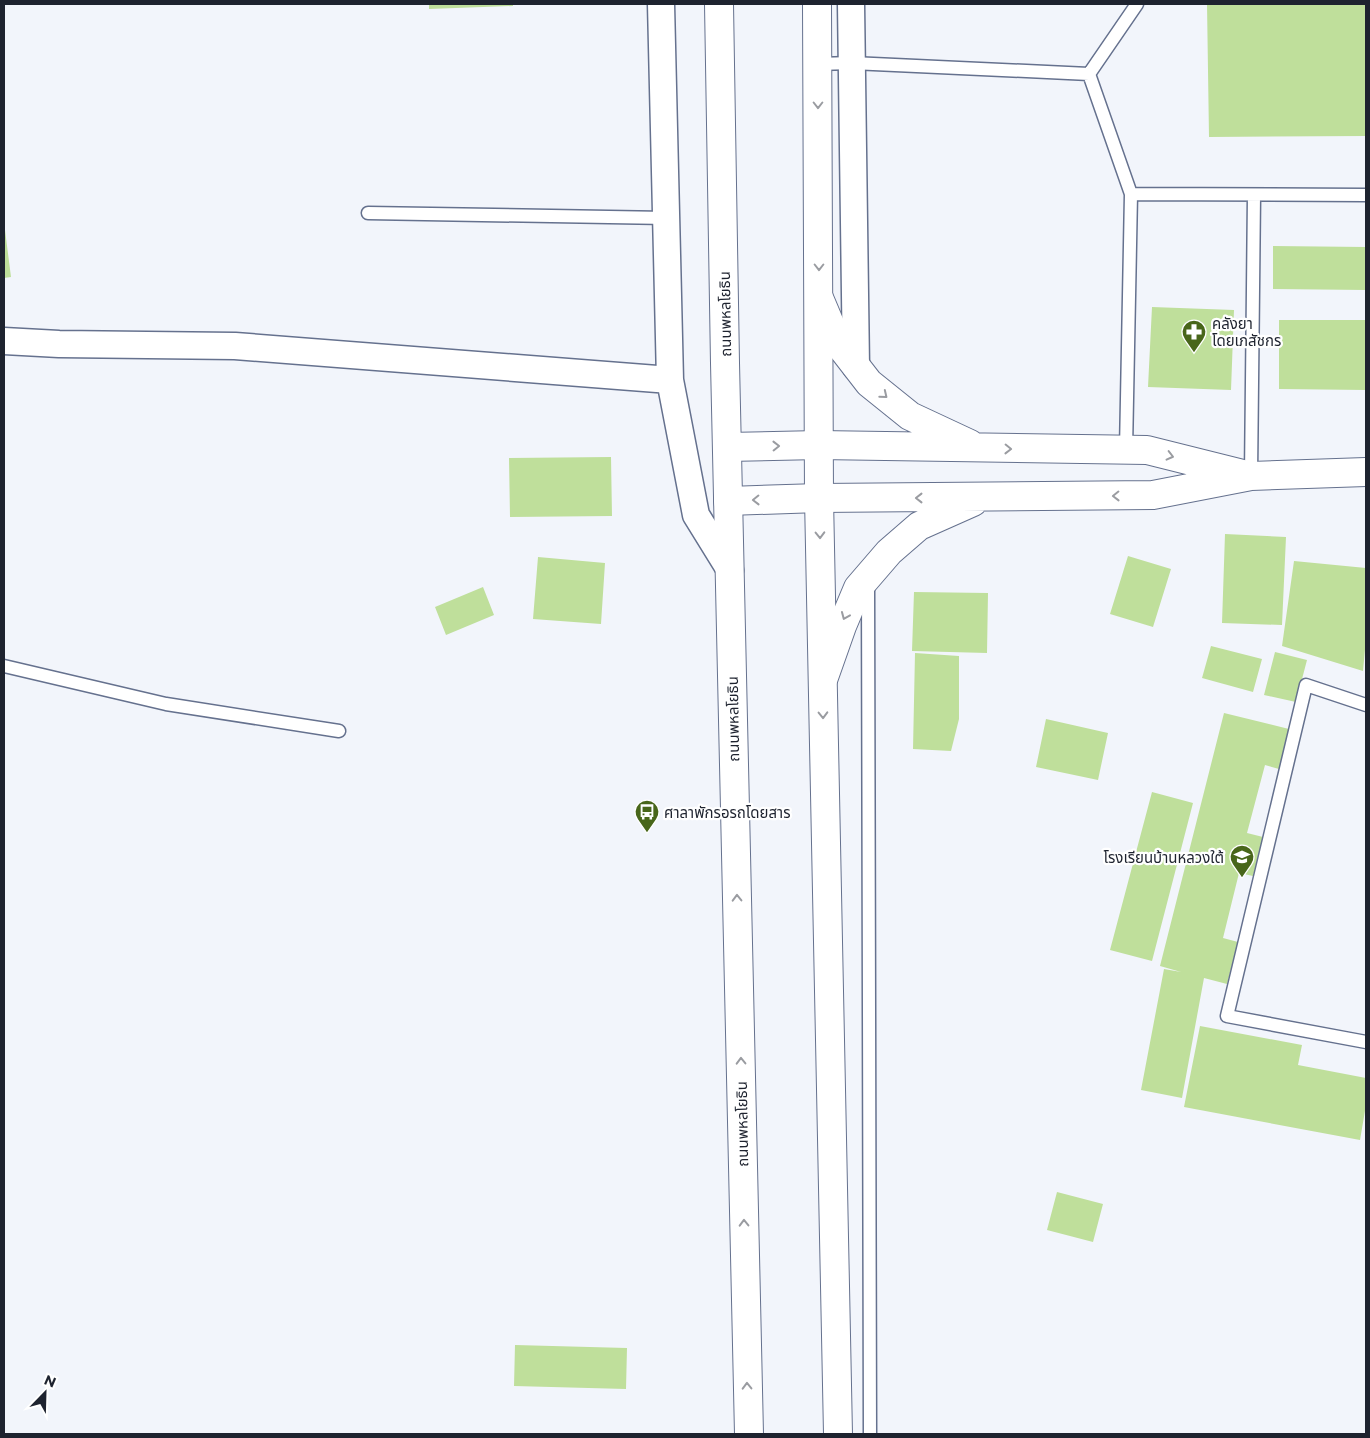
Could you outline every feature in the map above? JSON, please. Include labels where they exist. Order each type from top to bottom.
[{"type":"main road","name":"ถนนพหลโยธิน","points":[[719,4],[748,1434]]},
{"type":"main road","points":[[817,4],[818,445],[838,1434]]},
{"type":"main road","points":[[819,298],[838,344],[869,383],[910,416],[978,448]]},
{"type":"main road","points":[[727,447],[818,445],[1147,450],[1251,476]]},
{"type":"main road","points":[[728,501],[819,498],[1153,495],[1251,476],[1366,472]]},
{"type":"main road","points":[[823,680],[858,588],[868,576],[889,552],[919,526],[983,497]]},
{"type":"street","points":[[661,4],[670,380],[696,515],[730,570]]},
{"type":"street","points":[[851,4],[856,367]]},
{"type":"street","points":[[4,342],[235,346],[670,380]]},
{"type":"lane","points":[[1088,74],[1138,4]]},
{"type":"lane","points":[[817,64],[852,63],[1088,74]]},
{"type":"lane","points":[[1088,74],[1131,194],[1126,450]]},
{"type":"lane","points":[[1131,194],[1366,195]]},
{"type":"lane","points":[[1251,476],[1254,195]]},
{"type":"lane","points":[[368,214],[667,218]]},
{"type":"lane","points":[[868,576],[870,1434]]},
{"type":"lane","points":[[4,666],[166,704],[340,731]]},
{"type":"lane","points":[[1366,705],[1306,685],[1228,1016],[1366,1042]]},
{"type":"building","points":[[429,4],[513,4],[513,6],[429,9]]},
{"type":"building","points":[[1207,4],[1366,4],[1366,136],[1209,137]]},
{"type":"building","points":[[4,230],[11,277],[4,278]]},
{"type":"building","points":[[1273,246],[1366,247],[1366,290],[1273,289]]},
{"type":"building","points":[[1152,307],[1234,310],[1231,390],[1148,387]]},
{"type":"building","points":[[1279,320],[1366,320],[1366,390],[1279,389]]},
{"type":"building","points":[[611,457],[612,516],[510,517],[509,458]]},
{"type":"building","points":[[1225,534],[1286,537],[1282,625],[1222,623]]},
{"type":"building","points":[[1128,556],[1171,569],[1153,627],[1110,614]]},
{"type":"building","points":[[538,557],[605,563],[601,624],[533,619]]},
{"type":"building","points":[[1294,561],[1366,568],[1366,639],[1363,671],[1282,646]]},
{"type":"building","points":[[483,587],[494,615],[446,635],[435,607]]},
{"type":"building","points":[[914,592],[988,593],[987,653],[912,651]]},
{"type":"building","points":[[1211,646],[1262,659],[1253,692],[1202,678]]},
{"type":"building","points":[[1275,652],[1307,660],[1296,702],[1264,695]]},
{"type":"building","points":[[915,653],[959,656],[959,719],[951,751],[913,749]]},
{"type":"building","points":[[1224,713],[1289,729],[1279,769],[1265,765],[1247,833],[1263,837],[1253,876],[1239,873],[1223,938],[1238,942],[1227,984],[1204,978],[1182,1098],[1141,1090],[1164,969],[1181,972],[1160,966]]},
{"type":"building","points":[[1046,719],[1108,733],[1098,780],[1036,767]]},
{"type":"building","points":[[1152,792],[1193,803],[1152,961],[1110,950]]},
{"type":"building","points":[[1200,1026],[1302,1045],[1298,1065],[1366,1078],[1366,1105],[1360,1140],[1184,1107]]},
{"type":"building","points":[[1057,1192],[1103,1204],[1093,1242],[1047,1230]]},
{"type":"building","points":[[515,1345],[627,1348],[626,1389],[514,1386]]},
{"type":"place","name":"คลังยา โดยเภสัชกร","points":[[1194,353]]},
{"type":"place","name":"ศาลาพักรอรถโดยสาร","points":[[647,833]]},
{"type":"place","name":"โรงเรียนบ้านหลวงใต้","points":[[1242,878]]}]
